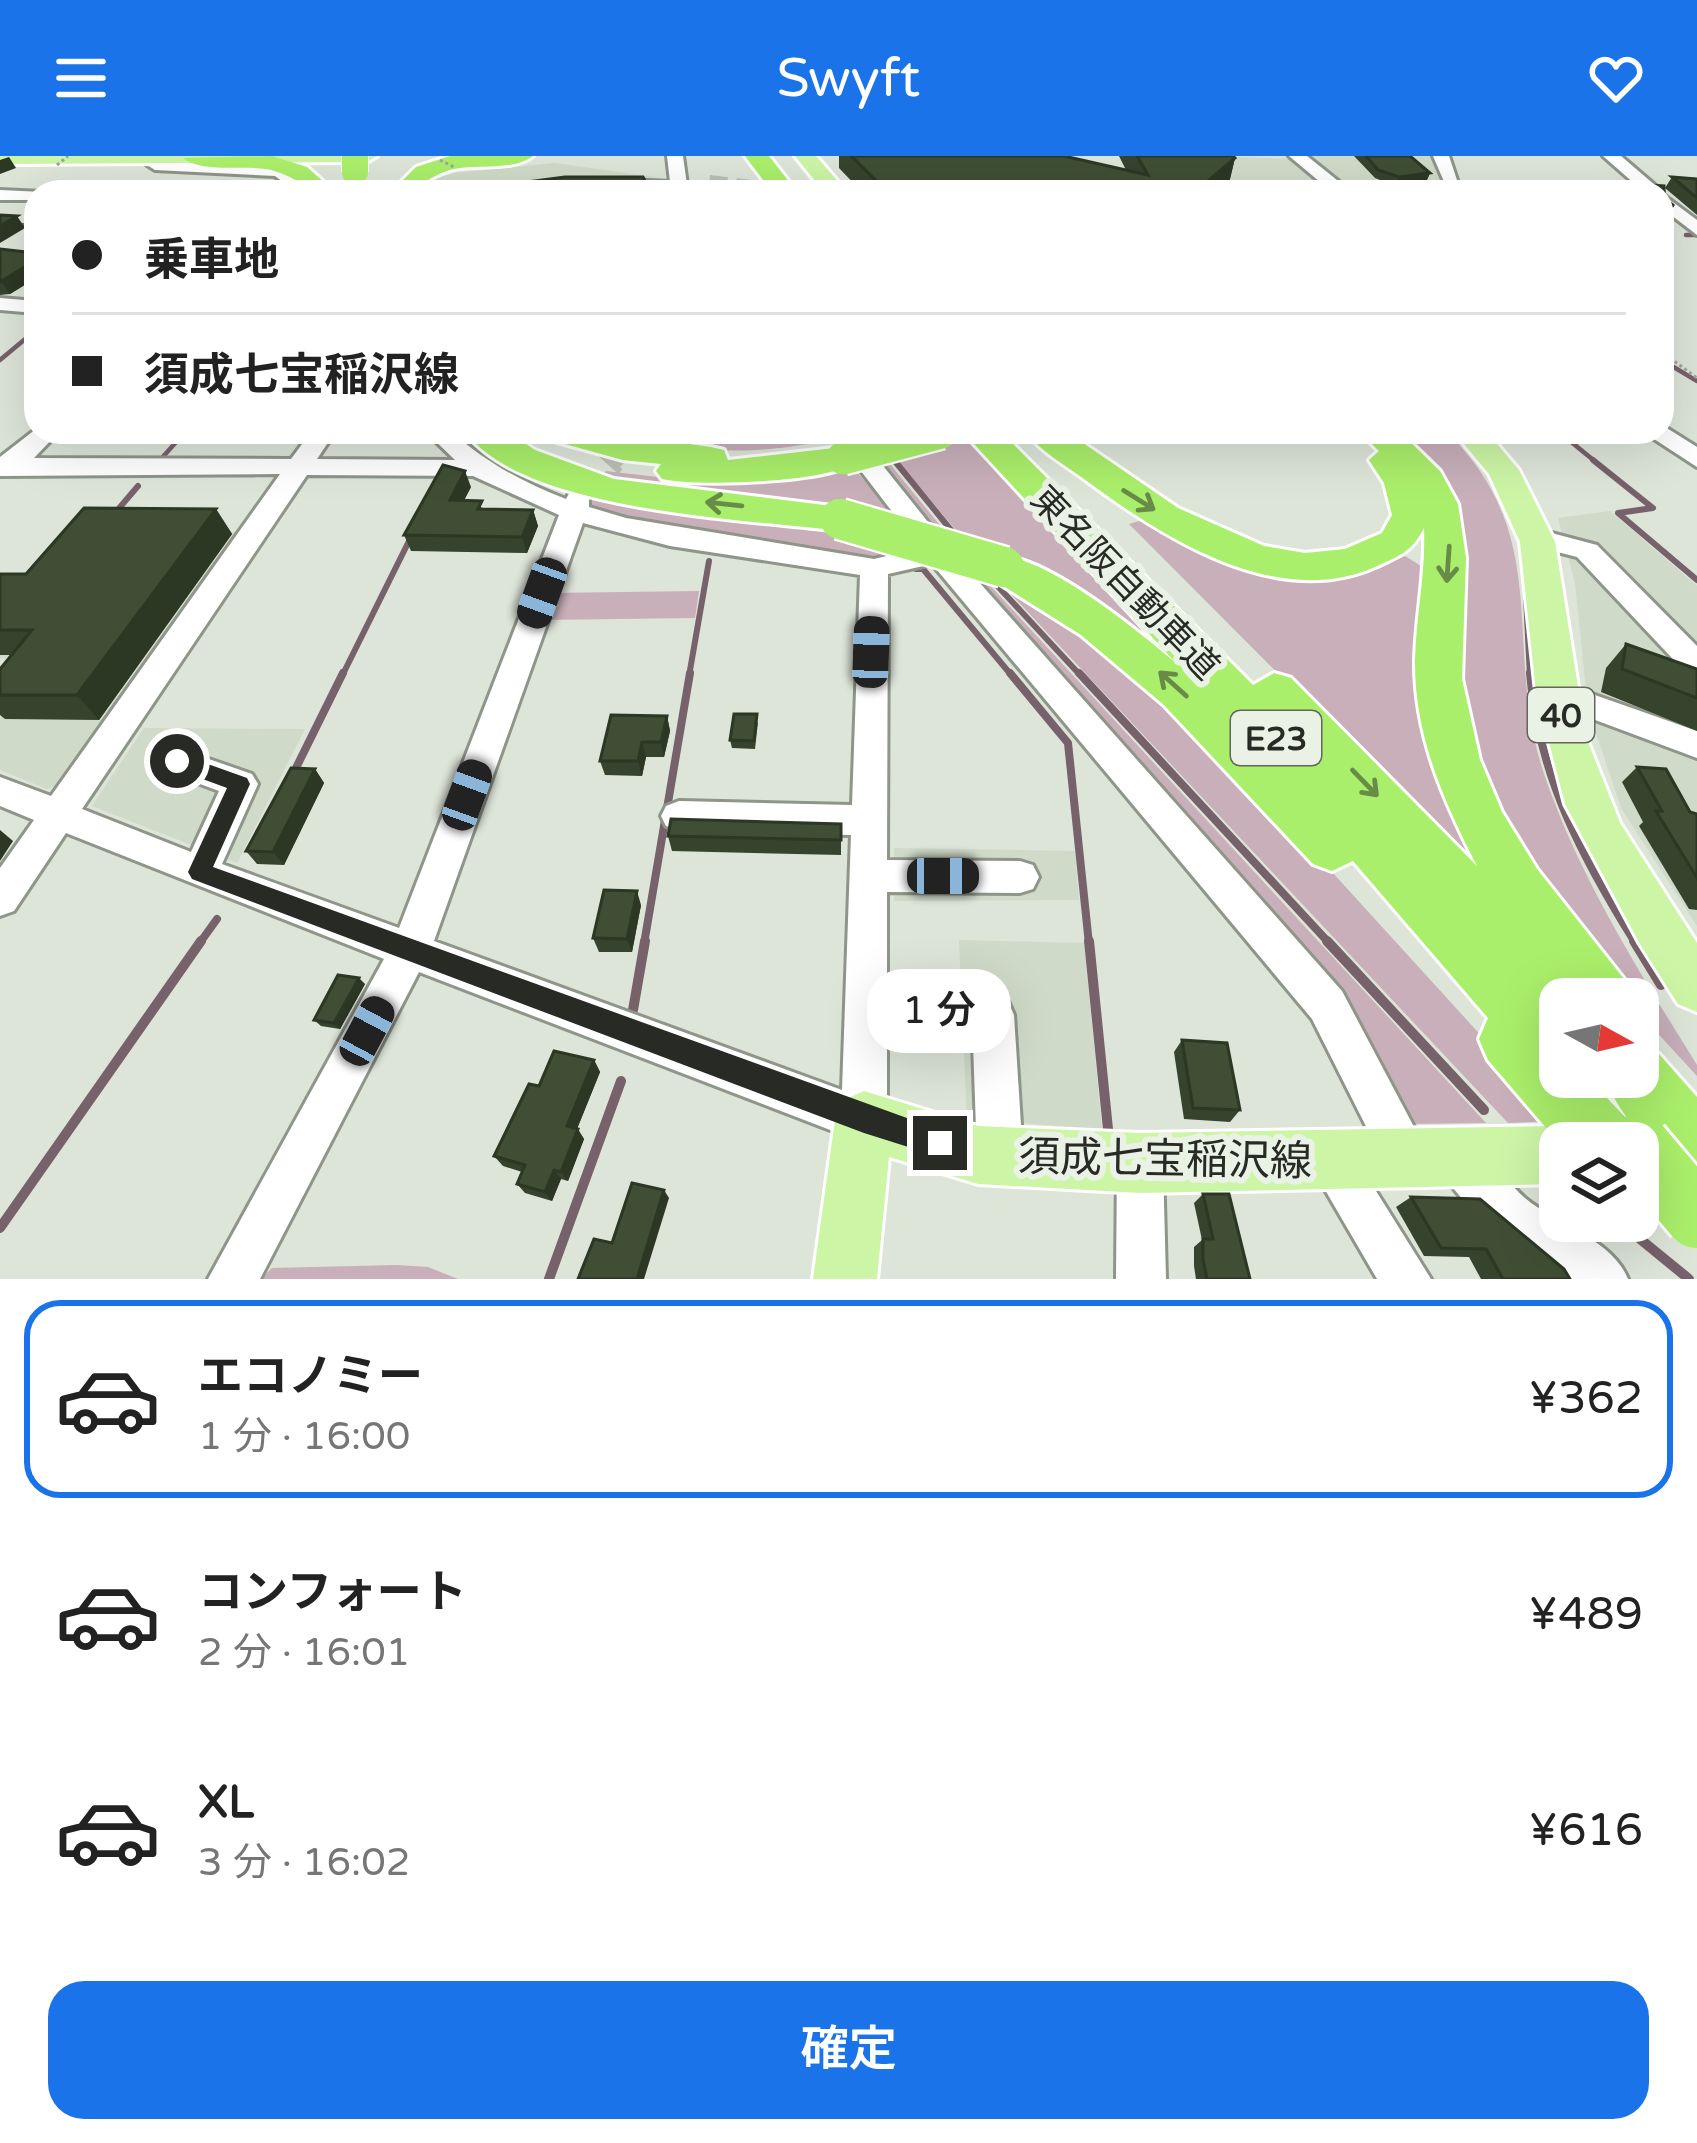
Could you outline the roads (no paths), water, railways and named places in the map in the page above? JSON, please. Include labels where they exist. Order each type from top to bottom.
[{"type":"highway","points":[[420,180],[452,163],[520,156]]},
{"type":"highway","points":[[195,158],[293,164],[309,172],[312,180]]},
{"type":"highway","points":[[328,180],[339,171],[373,167],[398,171],[402,180]]},
{"type":"highway","points":[[551,444],[575,454],[659,470],[750,471],[840,445]]},
{"type":"highway","points":[[605,444],[680,456],[747,458],[840,445]]},
{"type":"highway","name":"東名阪自動車道","points":[[993,444],[1286,748],[1539,1023]]},
{"type":"highway","name":"東名阪自動車道","points":[[1028,444],[1322,738],[1547,978]]},
{"type":"highway","points":[[1060,444],[1118,488],[1202,536],[1273,560],[1321,564],[1382,552],[1408,530],[1412,515],[1394,467],[1364,444]]},
{"type":"highway","points":[[1390,444],[1426,476],[1447,526],[1449,567],[1438,683],[1444,721],[1470,800],[1526,899],[1587,978]]},
{"type":"highway","points":[[481,450],[529,460],[601,486],[840,519],[1004,567],[1100,625],[1225,733],[1539,1031]]},
{"type":"highway","points":[[1659,1097],[1697,1104]]},
{"type":"highway","name":"東名阪自動車道","points":[[1615,1098],[1697,1150]]},
{"type":"highway","name":"東名阪自動車道","points":[[1659,1173],[1697,1216]]},
{"type":"highway","points":[[1659,1209],[1697,1254]]},
{"type":"main road","points":[[805,156],[826,180]]},
{"type":"main road","points":[[0,158],[195,158],[364,171]]},
{"type":"main road","name":"40","points":[[1480,444],[1514,483],[1540,538],[1558,694],[1574,769],[1608,846],[1697,987]]},
{"type":"main road","name":"須成七宝稲沢線","points":[[864,1120],[978,1155],[1140,1162],[1431,1157],[1572,1098]]},
{"type":"main road","points":[[845,1279],[864,1120]]},
{"type":"main road","points":[[1659,1149],[1697,1150]]},
{"type":"street","points":[[1297,156],[1328,180]]},
{"type":"street","points":[[1611,156],[1640,180]]},
{"type":"street","points":[[159,158],[154,166],[276,171],[298,180]]},
{"type":"street","points":[[1688,213],[1697,230]]},
{"type":"street","points":[[2,471],[33,444]]},
{"type":"street","points":[[0,899],[315,444]]},
{"type":"street","points":[[840,445],[1327,1005],[1431,1157],[1603,1279]]},
{"type":"street","points":[[2,471],[295,472],[481,450],[511,488],[576,503],[669,538],[874,568],[938,553]]},
{"type":"street","points":[[233,1279],[411,948],[576,503]]},
{"type":"street","points":[[1540,538],[1587,551],[1697,665]]},
{"type":"street","points":[[0,791],[200,872],[864,1120],[874,568]]},
{"type":"street","points":[[1558,694],[1697,745]]},
{"type":"street","points":[[177,761],[240,784],[200,872]]},
{"type":"street","points":[[680,816],[866,820]]},
{"type":"street","points":[[866,875],[1020,877]]},
{"type":"street","points":[[993,1015],[1000,1156]]},
{"type":"street","points":[[1330,1160],[1406,1279]]},
{"type":"street","points":[[1140,1162],[1141,1279]]},
{"type":"waterway","points":[[0,224],[24,225]]},
{"type":"waterway","points":[[1686,235],[1697,235]]},
{"type":"waterway","points":[[0,360],[24,340]]},
{"type":"waterway","points":[[1674,367],[1697,381]]},
{"type":"waterway","points":[[161,459],[174,444]]},
{"type":"waterway","points":[[1463,444],[1471,452]]},
{"type":"waterway","points":[[1574,444],[1597,463]]},
{"type":"waterway","points":[[889,454],[896,463]]},
{"type":"waterway","points":[[894,460],[955,535]]},
{"type":"waterway","points":[[1593,460],[1653,508],[1618,513],[1697,580]]},
{"type":"waterway","points":[[115,513],[138,486]]},
{"type":"waterway","points":[[342,676],[412,535]]},
{"type":"waterway","points":[[689,676],[709,561]]},
{"type":"waterway","points":[[916,569],[923,569],[1012,676]]},
{"type":"waterway","points":[[991,579],[1081,676]]},
{"type":"waterway","points":[[1526,597],[1530,676]]},
{"type":"waterway","points":[[293,774],[343,673]]},
{"type":"waterway","points":[[644,944],[690,673]]},
{"type":"waterway","points":[[1010,673],[1068,743],[1089,944]]},
{"type":"waterway","points":[[1079,673],[1330,944]]},
{"type":"waterway","points":[[1530,673],[1542,746],[1566,815],[1636,944]]},
{"type":"waterway","points":[[199,944],[217,919]]},
{"type":"waterway","points":[[0,1228],[201,941]]},
{"type":"waterway","points":[[633,1010],[645,941]]},
{"type":"waterway","points":[[1089,941],[1108,1129]]},
{"type":"waterway","points":[[1327,941],[1484,1110]]},
{"type":"waterway","points":[[1634,941],[1661,985]]},
{"type":"waterway","points":[[549,1279],[621,1081]]},
{"type":"waterway","points":[[1644,1242],[1689,1279]]},
{"type":"tunnel","points":[[609,463],[626,444]]},
{"type":"tunnel","points":[[580,496],[612,460]]}]
